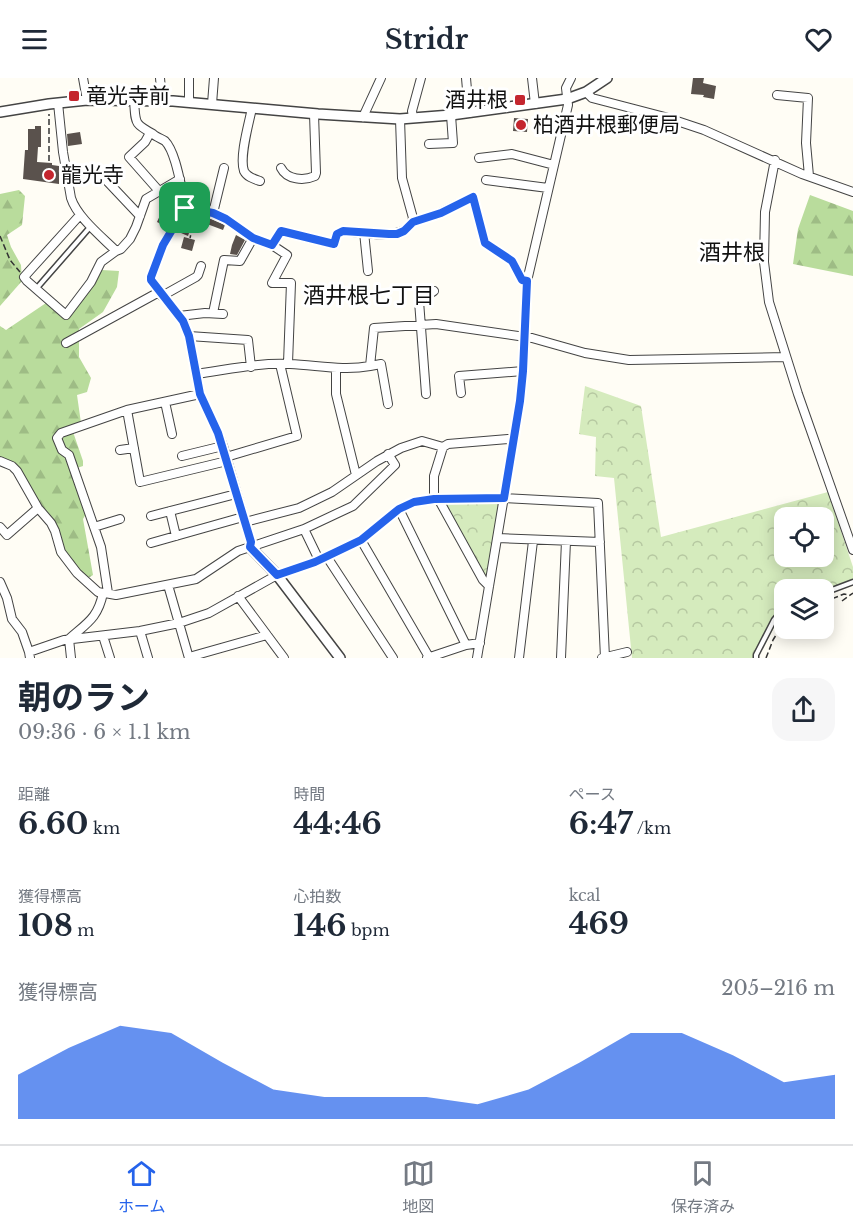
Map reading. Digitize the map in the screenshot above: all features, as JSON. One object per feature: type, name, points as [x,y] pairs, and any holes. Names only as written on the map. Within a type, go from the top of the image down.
[{"type":"street","points":[[84,78],[87,100]]},
{"type":"street","points":[[160,78],[162,101]]},
{"type":"street","points":[[189,78],[189,102]]},
{"type":"street","points":[[212,104],[214,78]]},
{"type":"street","points":[[363,117],[381,78]]},
{"type":"street","points":[[413,118],[412,111],[421,78]]},
{"type":"street","points":[[466,78],[469,113]]},
{"type":"street","points":[[532,78],[535,104]]},
{"type":"street","points":[[477,658],[514,440],[523,371],[527,281],[568,105],[566,88],[572,78]]},
{"type":"street","points":[[0,112],[87,100],[162,101],[399,119],[469,113],[567,99],[586,92],[607,78]]},
{"type":"street","points":[[586,92],[592,98],[704,130],[808,176],[853,192]]},
{"type":"street","points":[[777,95],[808,98],[806,143],[808,176]]},
{"type":"street","points":[[134,101],[136,122],[140,127],[165,142],[174,158],[185,208],[163,245],[151,277],[154,285],[183,321],[189,336],[200,394],[223,446],[251,542],[250,547]]},
{"type":"street","points":[[54,104],[73,205],[116,251]]},
{"type":"street","points":[[252,108],[243,149],[243,168],[245,173],[260,181]]},
{"type":"street","points":[[281,168],[284,174],[291,177],[315,176],[314,114]]},
{"type":"street","points":[[429,144],[453,142],[451,115]]},
{"type":"street","points":[[399,119],[402,178],[413,222]]},
{"type":"street","points":[[150,133],[145,142],[129,157],[159,191]]},
{"type":"street","points":[[479,158],[512,154],[554,165]]},
{"type":"street","points":[[774,160],[765,212],[765,262],[769,302],[853,550]]},
{"type":"street","points":[[213,213],[224,168]]},
{"type":"street","points":[[80,215],[24,277],[66,315],[91,282],[101,262],[121,249],[130,238],[146,199],[180,179]]},
{"type":"street","points":[[106,180],[140,216]]},
{"type":"street","points":[[486,180],[548,188]]},
{"type":"street","points":[[272,245],[281,231],[334,244],[337,234],[343,231],[397,234],[413,222],[441,213],[473,197],[485,243],[512,261],[522,280],[527,281]]},
{"type":"street","points":[[127,410],[140,482],[227,459],[297,436],[284,364],[291,283],[272,283],[287,255],[272,245],[253,238],[226,219],[213,213],[185,208]]},
{"type":"street","points":[[364,232],[368,271]]},
{"type":"street","points":[[213,313],[224,260],[240,261],[253,238]]},
{"type":"street","points":[[66,343],[196,277],[201,266]]},
{"type":"street","points":[[426,394],[419,301],[434,291]]},
{"type":"street","points":[[179,316],[223,314]]},
{"type":"street","points":[[370,366],[374,328],[436,324],[525,337],[585,353],[629,360],[786,357]]},
{"type":"street","points":[[189,336],[248,340],[251,367]]},
{"type":"street","points":[[196,374],[284,364],[354,369],[381,364],[388,404]]},
{"type":"street","points":[[336,368],[336,394],[356,475]]},
{"type":"street","points":[[461,393],[459,376],[523,371]]},
{"type":"street","points":[[69,639],[98,610],[106,593],[101,547],[69,455],[62,450],[57,438],[61,433],[127,410],[200,394]]},
{"type":"street","points":[[165,402],[172,434]]},
{"type":"street","points":[[489,586],[483,580],[437,499],[434,476],[443,447],[448,444],[514,440]]},
{"type":"street","points":[[151,543],[299,508],[332,492],[377,460],[401,447],[422,441],[443,447]]},
{"type":"street","points":[[182,456],[223,446]]},
{"type":"street","points":[[120,450],[134,448]]},
{"type":"street","points":[[0,460],[17,471],[38,508],[51,523],[61,552],[69,565],[98,592],[116,595],[200,578],[231,555],[304,529],[353,506],[395,465],[388,454]]},
{"type":"street","points":[[151,516],[236,494]]},
{"type":"street","points":[[0,582],[12,618],[22,632],[30,655],[69,639],[140,631],[179,623],[209,613],[277,575],[323,558],[361,540],[399,509],[414,502],[437,499],[504,498],[598,503],[604,658],[627,652]]},
{"type":"street","points":[[0,527],[7,535],[38,508]]},
{"type":"street","points":[[399,509],[466,645]]},
{"type":"street","points":[[170,511],[176,536]]},
{"type":"street","points":[[94,527],[120,519]]},
{"type":"street","points":[[304,529],[393,658]]},
{"type":"street","points":[[498,538],[600,542]]},
{"type":"street","points":[[361,540],[427,657],[480,643]]},
{"type":"street","points":[[519,658],[532,541]]},
{"type":"street","points":[[561,658],[566,541]]},
{"type":"street","points":[[250,547],[277,575],[340,658]]},
{"type":"street","points":[[168,585],[189,657],[267,635]]},
{"type":"street","points":[[238,596],[284,658]]},
{"type":"street","points":[[140,631],[148,658]]},
{"type":"street","points":[[103,636],[110,658]]},
{"type":"street","points":[[69,639],[71,658]]},
{"type":"lane","points":[[36,289],[91,226]]},
{"type":"lane","points":[[834,589],[853,582]]},
{"type":"lane","points":[[756,658],[774,620]]},
{"type":"path","points":[[49,161],[54,104]]},
{"type":"path","points":[[186,220],[193,226],[190,238]]},
{"type":"path","points":[[0,236],[10,260],[24,277]]},
{"type":"path","points":[[842,601],[853,593]]},
{"type":"path","points":[[834,598],[844,594],[849,595]]},
{"type":"path","points":[[766,658],[774,638]]},
{"type":"green space","points":[[19,190],[25,196],[22,225],[7,235],[21,265],[22,281],[0,306],[0,194]]},
{"type":"green space","points":[[810,195],[853,211],[853,276],[793,264],[798,229]]},
{"type":"green space","points":[[102,270],[119,271],[117,287],[103,312],[79,329],[79,357],[91,378],[87,392],[77,395],[81,423],[71,426],[83,461],[83,466],[71,470],[86,514],[83,519],[93,575],[90,577],[75,576],[57,555],[51,531],[25,477],[0,457],[0,326],[6,330],[46,303],[61,317]]},
{"type":"green space","points":[[585,386],[641,406],[661,537],[828,492],[833,507],[774,507],[774,567],[834,567],[834,510],[853,567],[853,583],[834,591],[834,579],[774,579],[774,628],[758,656],[752,658],[632,658],[614,478],[595,476],[596,437],[579,434]]},
{"type":"green space","points":[[445,502],[497,502],[499,504],[487,578],[485,578]]},
{"type":"building","points":[[693,78],[704,78],[703,83],[716,86],[714,99],[691,94]]},
{"type":"building","points":[[514,118],[528,119],[527,132],[513,131]]},
{"type":"building","points":[[35,126],[41,126],[41,147],[38,147],[37,162],[59,166],[59,184],[23,179],[25,150],[28,150],[28,129],[35,129]]},
{"type":"building","points":[[80,132],[82,144],[68,146],[67,134]]},
{"type":"building","points":[[173,193],[177,204],[165,208],[161,198]]},
{"type":"building","points":[[162,211],[170,215],[165,226],[157,222]]},
{"type":"building","points":[[200,217],[225,225],[223,230],[199,221]]},
{"type":"building","points":[[183,224],[191,227],[188,236],[181,233]]},
{"type":"building","points":[[236,235],[245,240],[237,255],[230,254]]},
{"type":"building","points":[[184,237],[195,240],[192,251],[181,248]]},
{"type":"place","name":"竜光寺前","points":[[74,96]]},
{"type":"place","name":"酒井根","points":[[520,100]]},
{"type":"place","name":"柏酒井根郵便局","points":[[521,125]]},
{"type":"place","name":"龍光寺","points":[[49,175]]},
{"type":"district","name":"酒井根","points":[[732,252]]},
{"type":"district","name":"酒井根七丁目","points":[[369,295]]},
{"type":"route","points":[[473,197],[485,243],[512,261],[522,280],[527,281],[520,401],[504,498],[434,499],[414,502],[399,509],[361,540],[315,562],[277,575],[250,547],[251,542],[226,457],[200,394],[189,336],[183,321],[151,280],[163,245],[185,208],[213,213],[226,219],[253,238],[272,245],[281,231],[334,244],[337,234],[343,231],[397,234],[413,222],[441,213],[473,197]]}]
